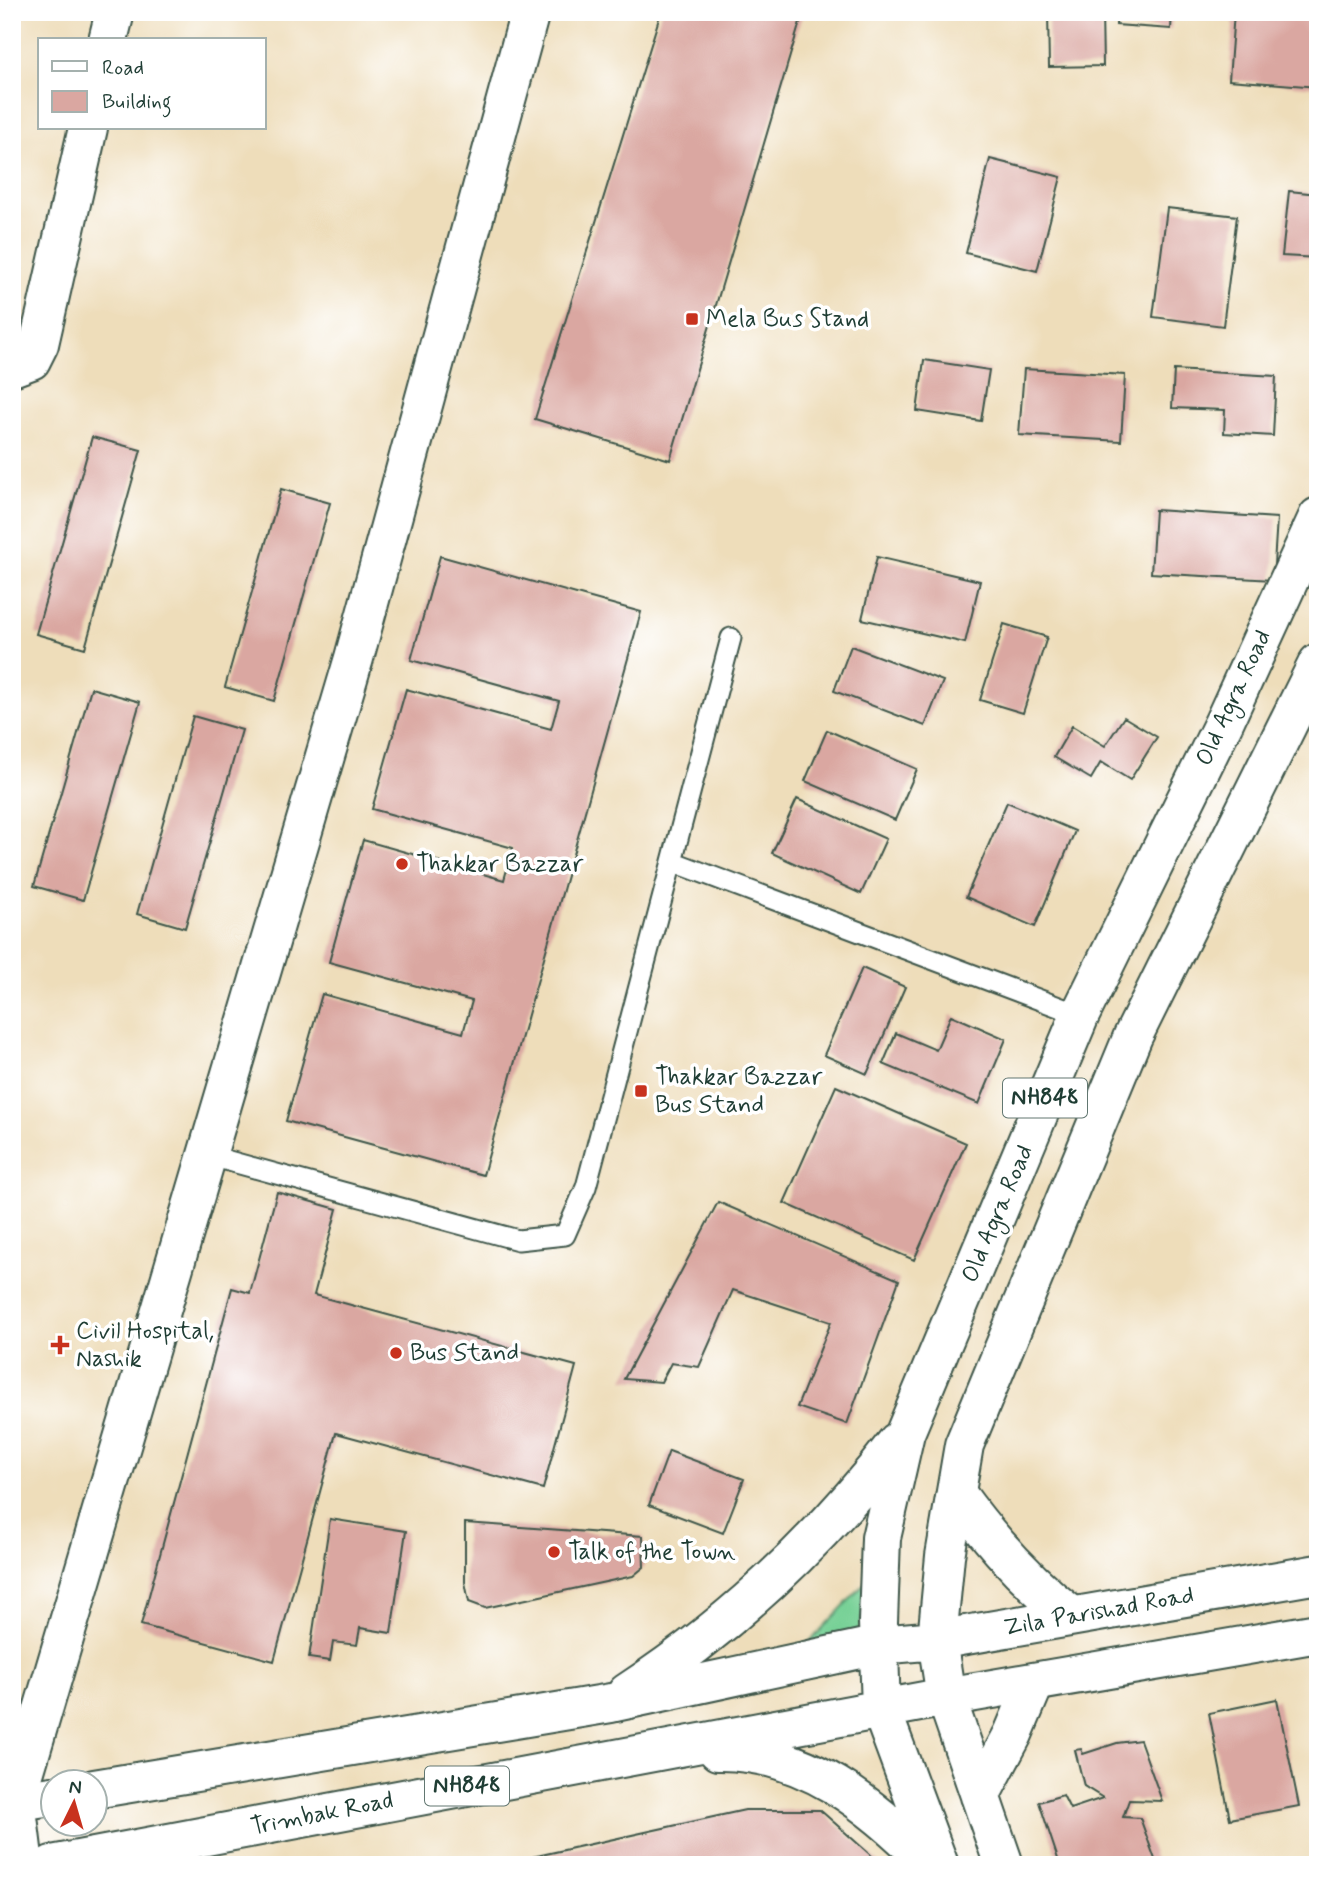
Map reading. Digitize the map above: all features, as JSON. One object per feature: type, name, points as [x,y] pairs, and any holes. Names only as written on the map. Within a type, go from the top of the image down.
[{"type":"main road","points":[[108,38],[115,12]]},
{"type":"main road","points":[[24,1865],[27,1800],[207,1155],[354,658],[530,12]]},
{"type":"main road","points":[[12,367],[31,360],[39,344],[89,130]]},
{"type":"main road","name":"Old Agra Road","points":[[939,1865],[881,1709],[881,1538],[905,1433],[1080,1015],[1315,530]]},
{"type":"main road","name":"NH848","points":[[946,1698],[937,1640],[945,1556],[964,1445],[1133,1036],[1318,663]]},
{"type":"main road","points":[[611,1703],[658,1673],[784,1569],[856,1495],[905,1433]]},
{"type":"main road","points":[[956,1493],[978,1524],[1030,1582],[1072,1616]]},
{"type":"main road","name":"Zila Parishad Road","points":[[879,1646],[937,1640],[1318,1574]]},
{"type":"main road","points":[[881,1709],[1318,1633]]},
{"type":"main road","points":[[108,1787],[611,1703],[879,1646]]},
{"type":"main road","points":[[981,1797],[1013,1734],[1035,1682]]},
{"type":"main road","points":[[946,1698],[1004,1865]]},
{"type":"main road","name":"Trimbak Road","points":[[52,1865],[881,1709]]},
{"type":"main road","points":[[645,1752],[739,1751],[782,1759],[840,1786],[893,1825],[932,1865]]},
{"type":"lane","points":[[207,1155],[518,1240],[565,1235],[586,1187],[731,638]]},
{"type":"lane","points":[[674,862],[1080,1015]]},
{"type":"green space","points":[[872,1576],[856,1643],[797,1655]]},
{"type":"building","points":[[661,12],[803,12],[670,460],[535,419]]},
{"type":"building","points":[[1048,12],[1102,12],[1103,66],[1049,67]]},
{"type":"building","points":[[1117,12],[1172,12],[1171,29],[1116,25]]},
{"type":"building","points":[[1234,12],[1318,12],[1318,87],[1229,80]]},
{"type":"building","points":[[990,159],[1061,177],[1037,271],[966,253]]},
{"type":"building","points":[[1289,191],[1318,194],[1318,258],[1282,256]]},
{"type":"building","points":[[1167,208],[1237,216],[1223,326],[1153,317]]},
{"type":"building","points":[[12,269],[21,270],[17,292],[12,291]]},
{"type":"building","points":[[924,360],[989,370],[981,421],[917,411]]},
{"type":"building","points":[[1024,369],[1125,375],[1121,441],[1019,435]]},
{"type":"building","points":[[1174,370],[1276,376],[1273,436],[1224,433],[1225,410],[1172,408]]},
{"type":"building","points":[[92,437],[141,450],[85,648],[36,634]]},
{"type":"building","points":[[281,489],[330,503],[274,701],[225,687]]},
{"type":"building","points":[[1155,510],[1277,518],[1273,580],[1151,573]]},
{"type":"building","name":"Thakkar Bazzar","points":[[440,556],[641,612],[483,1175],[286,1121],[322,994],[463,1033],[472,1001],[329,962],[363,840],[504,880],[513,848],[372,809],[406,689],[551,729],[559,701],[411,660]]},
{"type":"building","points":[[877,557],[980,581],[965,643],[862,619]]},
{"type":"building","points":[[1004,624],[1047,637],[1023,713],[980,700]]},
{"type":"building","points":[[851,646],[943,681],[925,726],[834,691]]},
{"type":"building","points":[[91,688],[140,702],[83,900],[34,886]]},
{"type":"building","points":[[193,716],[242,730],[185,928],[137,914]]},
{"type":"building","points":[[1124,717],[1157,737],[1130,780],[1101,762],[1091,779],[1054,757],[1072,726],[1105,746]]},
{"type":"building","points":[[827,730],[917,769],[895,820],[805,781]]},
{"type":"building","points":[[797,799],[886,839],[861,894],[772,853]]},
{"type":"building","points":[[1007,802],[1075,831],[1035,927],[966,897]]},
{"type":"building","points":[[862,968],[905,987],[867,1074],[824,1055]]},
{"type":"building","points":[[951,1015],[1006,1039],[979,1104],[883,1064],[896,1033],[936,1050]]},
{"type":"building","points":[[836,1086],[966,1143],[914,1260],[784,1203]]},
{"type":"building","points":[[277,1192],[337,1209],[314,1295],[576,1366],[543,1489],[336,1433],[274,1661],[141,1625],[232,1288],[250,1293]]},
{"type":"building","points":[[718,1202],[899,1280],[847,1424],[797,1407],[831,1322],[733,1290],[699,1367],[671,1363],[661,1382],[624,1379]]},
{"type":"building","points":[[669,1451],[744,1479],[723,1533],[649,1505]]},
{"type":"building","points":[[330,1519],[406,1531],[391,1633],[360,1628],[357,1645],[333,1642],[330,1661],[309,1658]]},
{"type":"building","name":"Talk of the Town","points":[[465,1523],[643,1536],[644,1567],[633,1576],[485,1608],[469,1602],[465,1582]]},
{"type":"building","points":[[1277,1699],[1299,1806],[1230,1819],[1209,1713]]},
{"type":"building","points":[[1140,1740],[1162,1801],[1129,1800],[1123,1817],[1140,1818],[1157,1865],[1060,1865],[1039,1802],[1063,1795],[1070,1809],[1103,1798],[1084,1786],[1075,1750],[1081,1749],[1083,1754],[1117,1743]]},
{"type":"building","points":[[745,1810],[820,1810],[882,1865],[496,1865]]},
{"type":"place","name":"Mela Bus Stand","points":[[692,319]]},
{"type":"place","name":"Thakkar Bazzar","points":[[402,864]]},
{"type":"place","name":"Thakkar Bazzar Bus Stand","points":[[641,1091]]},
{"type":"place","name":"Civil Hospital, Nashik","points":[[60,1345]]},
{"type":"place","name":"Bus Stand","points":[[396,1353]]},
{"type":"place","name":"Talk of the Town","points":[[554,1552]]}]
